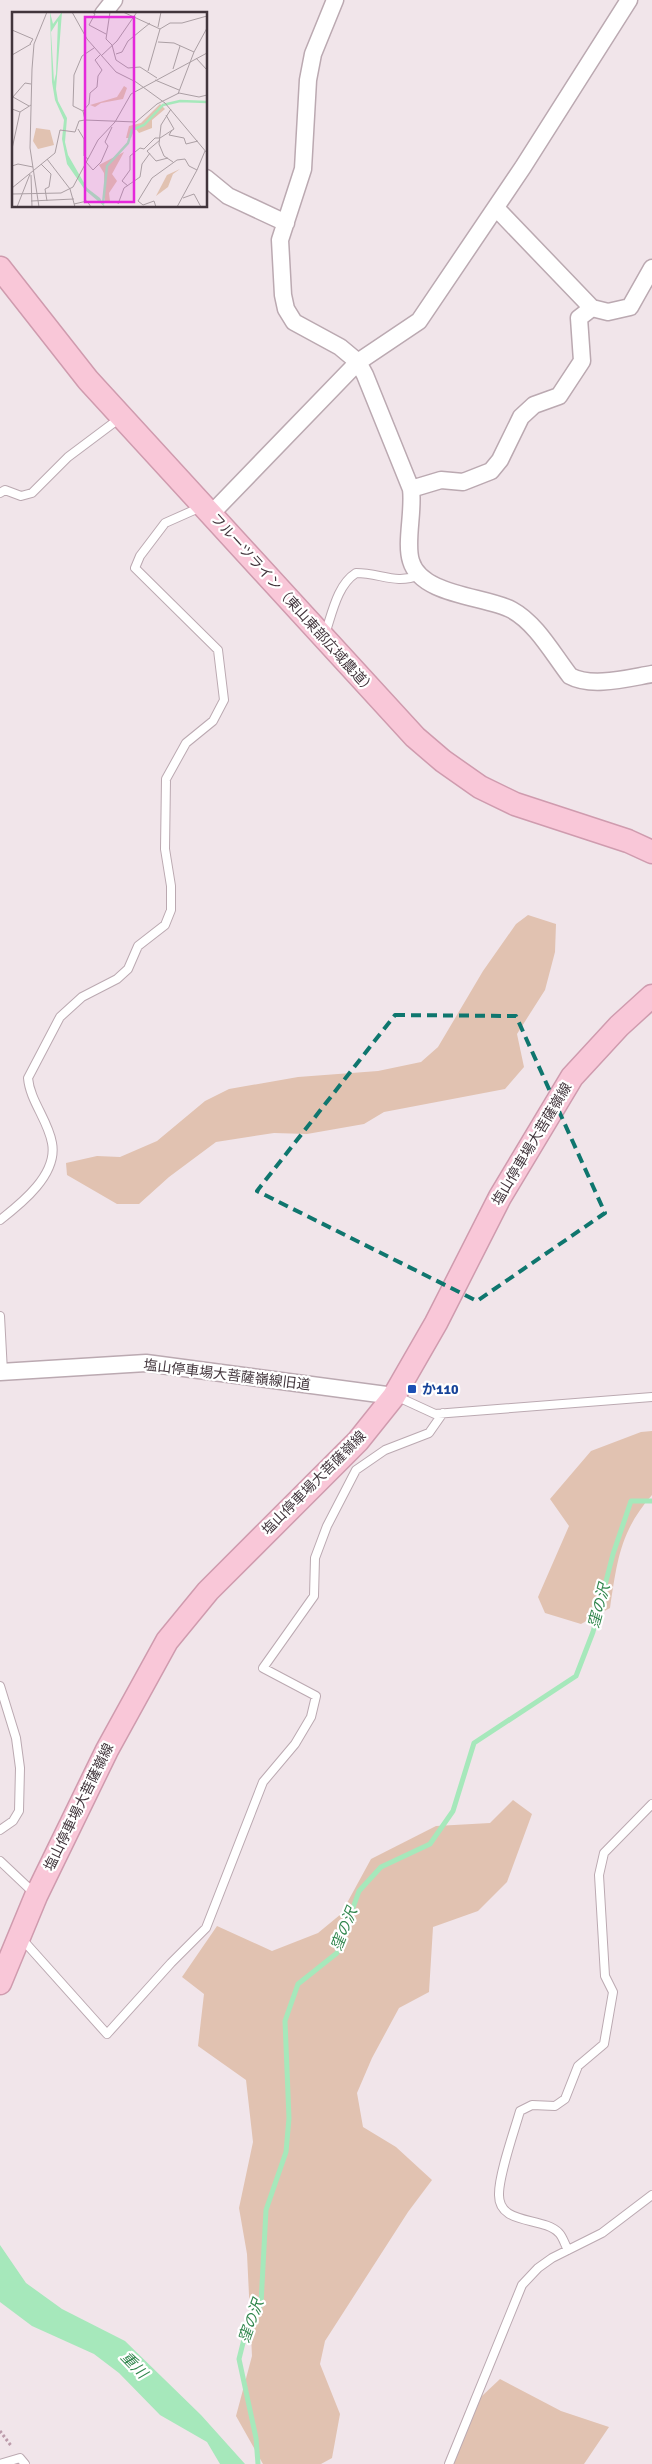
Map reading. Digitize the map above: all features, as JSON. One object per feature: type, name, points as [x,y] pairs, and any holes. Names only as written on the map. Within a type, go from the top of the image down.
[{"type":"main road","name":"フルーツライン（東山東部広域農道）","points":[[0,268],[88,380],[121,418],[415,737],[443,761],[480,787],[515,804],[628,841],[652,852]]},
{"type":"main road","name":"塩山停車場大菩薩嶺線","points":[[0,1983],[36,1896],[126,1711],[167,1640],[208,1591],[358,1441],[394,1396],[436,1322],[500,1197],[572,1077],[619,1026],[652,996]]},
{"type":"street","points":[[105,12],[114,0]]},
{"type":"street","points":[[335,0],[313,54],[308,80],[303,169],[280,240],[286,308],[294,322],[340,347],[358,362],[365,375],[411,489],[413,502],[410,561],[415,570],[442,589],[510,609],[520,615],[529,623],[570,676],[576,680],[618,680],[652,674]]},
{"type":"street","points":[[207,510],[358,362],[419,321],[496,208],[629,0]]},
{"type":"street","points":[[208,180],[228,196],[286,223]]},
{"type":"street","points":[[496,208],[592,308],[608,312],[630,307],[652,268]]},
{"type":"street","points":[[411,489],[441,480],[463,482],[491,471],[500,460],[521,417],[534,405],[559,396],[582,361],[579,318],[592,308]]},
{"type":"street","name":"塩山停車場大菩薩嶺線旧道","points":[[2,1372],[146,1363],[166,1364],[394,1396]]},
{"type":"lane","points":[[0,493],[5,490],[21,496],[32,493],[68,456],[121,418]]},
{"type":"lane","points":[[0,1220],[16,1208],[51,1165],[52,1143],[29,1088],[28,1078],[60,1017],[82,997],[117,979],[128,969],[138,946],[165,926],[171,910],[171,886],[165,849],[166,780],[186,743],[213,722],[224,700],[223,680],[218,650],[135,568],[140,556],[164,523],[207,510]]},
{"type":"lane","points":[[323,638],[342,589],[349,578],[356,573],[395,580],[408,580],[420,575]]},
{"type":"lane","points":[[0,1316],[2,1372]]},
{"type":"lane","points":[[394,1396],[435,1414],[652,1397]]},
{"type":"lane","points":[[19,1935],[107,2034],[171,1963],[206,1928],[263,1782],[295,1744],[311,1717],[316,1696],[263,1668],[314,1596],[315,1558],[327,1526],[356,1470],[385,1450],[429,1433],[443,1414]]},
{"type":"lane","points":[[0,1686],[16,1738],[20,1768],[19,1810],[13,1822],[0,1830]]},
{"type":"lane","points":[[568,2250],[560,2234],[552,2228],[510,2215],[502,2209],[498,2192],[520,2111],[532,2105],[555,2106],[565,2099],[578,2066],[604,2044],[613,1992],[605,1976],[599,1876],[600,1863],[604,1853],[652,1804]]},
{"type":"lane","points":[[0,1861],[36,1896]]},
{"type":"lane","points":[[449,2464],[522,2285],[538,2268],[602,2233],[652,2195]]},
{"type":"lane","points":[[0,2464],[22,2461]]},
{"type":"path","points":[[0,2431],[22,2461]]},
{"type":"highlighted area","points":[[395,1015],[516,1016],[605,1213],[477,1301],[257,1191]]},
{"type":"shaded area","points":[[528,915],[556,924],[555,952],[545,990],[517,1034],[524,1067],[505,1089],[384,1112],[364,1124],[307,1134],[274,1133],[216,1142],[169,1177],[139,1204],[117,1204],[67,1175],[66,1163],[97,1156],[120,1157],[157,1141],[205,1101],[229,1089],[298,1077],[378,1071],[421,1062],[438,1047],[483,971],[516,924]]},
{"type":"shaded area","points":[[652,1431],[652,1495],[641,1508],[626,1534],[618,1562],[610,1608],[581,1624],[545,1613],[538,1597],[569,1526],[550,1499],[591,1451],[641,1432]]},
{"type":"shaded area","points":[[513,1800],[532,1814],[507,1882],[478,1911],[433,1927],[429,1992],[399,2008],[372,2058],[357,2093],[363,2127],[396,2147],[432,2180],[408,2212],[325,2341],[320,2364],[340,2414],[332,2458],[321,2464],[263,2464],[236,2416],[252,2356],[247,2254],[239,2208],[253,2142],[246,2080],[198,2046],[204,1994],[182,1977],[217,1926],[272,1951],[318,1933],[341,1914],[371,1859],[436,1826],[490,1823]]},
{"type":"shaded area","points":[[500,2379],[561,2411],[609,2427],[584,2464],[445,2464],[465,2412]]},
{"type":"water","name":"重川","points":[[0,2245],[26,2283],[62,2309],[125,2341],[201,2415],[245,2464],[220,2464],[207,2442],[160,2415],[119,2373],[94,2354],[32,2326],[0,2302]]},
{"type":"waterway","name":"窪の沢","points":[[258,2464],[256,2438],[239,2359],[245,2335],[261,2304],[266,2210],[286,2152],[289,2118],[285,2021],[298,1984],[337,1953],[359,1891],[381,1867],[430,1844],[453,1811],[474,1743],[576,1676],[593,1632],[613,1554],[631,1501],[652,1501]]},
{"type":"place","name":"か110","points":[[412,1389]]}]
